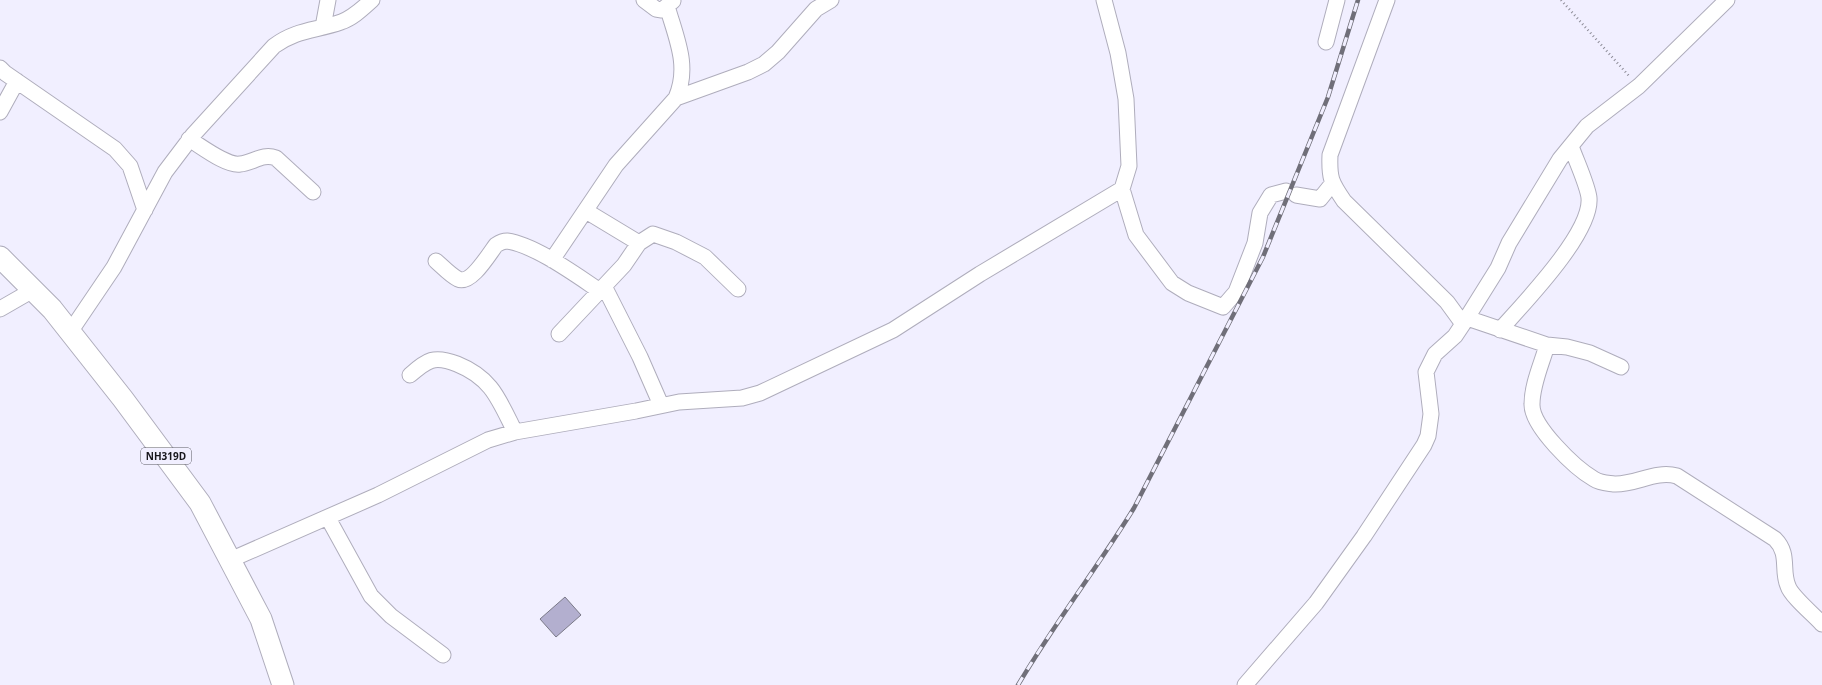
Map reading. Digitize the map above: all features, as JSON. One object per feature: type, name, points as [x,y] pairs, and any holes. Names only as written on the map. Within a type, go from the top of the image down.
[{"type":"highway","name":"NH319D","points":[[0,257],[52,309],[123,399],[200,503],[261,619],[283,685]]},
{"type":"street","points":[[323,27],[328,0]]},
{"type":"street","points":[[70,332],[114,267],[165,172],[190,139],[274,46],[286,37],[298,32],[343,22],[359,12],[372,0]]},
{"type":"street","points":[[552,260],[616,165],[676,98],[682,85],[683,61],[670,3],[662,10],[656,9],[644,0]]},
{"type":"street","points":[[676,98],[748,72],[764,64],[778,52],[816,10],[831,0]]},
{"type":"street","points":[[1104,0],[1118,53],[1126,99],[1129,166],[1122,189],[1136,235],[1172,282],[1188,293],[1223,307],[1236,292],[1255,243],[1260,213],[1271,196],[1291,193],[1320,199],[1332,184]]},
{"type":"street","points":[[1326,42],[1337,0]]},
{"type":"street","points":[[1387,0],[1330,155],[1329,174],[1332,184],[1344,201],[1447,302],[1465,322],[1500,330],[1547,345],[1567,347],[1590,353],[1621,367]]},
{"type":"street","points":[[1245,685],[1316,604],[1364,536],[1424,445],[1428,436],[1431,414],[1426,372],[1435,354],[1455,336],[1465,322],[1498,268],[1509,243],[1560,159],[1587,126],[1638,86],[1728,0]]},
{"type":"street","points":[[0,68],[115,149],[130,166],[144,210]]},
{"type":"street","points":[[0,112],[17,81]]},
{"type":"street","points":[[190,139],[229,163],[238,165],[262,156],[276,158],[313,192]]},
{"type":"street","points":[[1500,330],[1543,282],[1573,241],[1587,216],[1589,197],[1571,146]]},
{"type":"street","points":[[230,560],[378,496],[488,440],[516,432],[679,402],[742,398],[760,393],[892,330],[980,274],[1122,189]]},
{"type":"street","points":[[586,211],[639,243]]},
{"type":"street","points":[[559,334],[624,266],[639,243],[653,234],[676,242],[705,257],[738,289]]},
{"type":"street","points":[[436,260],[457,278],[462,280],[473,274],[496,245],[507,241],[530,248],[602,289],[640,357],[661,406]]},
{"type":"street","points":[[0,309],[33,290]]},
{"type":"street","points":[[1547,345],[1533,394],[1532,404],[1533,413],[1557,449],[1593,479],[1603,483],[1617,484],[1663,474],[1677,476],[1775,539],[1780,544],[1784,554],[1788,586],[1822,624]]},
{"type":"street","points":[[410,375],[425,362],[434,359],[447,360],[470,369],[486,381],[490,386],[516,432]]},
{"type":"street","points":[[328,518],[371,596],[391,616],[443,655]]},
{"type":"path","points":[[1561,0],[1638,86]]},
{"type":"building","points":[[565,597],[581,615],[556,637],[540,619]]},
{"type":"railway","points":[[1018,685],[1046,640],[1134,508],[1263,257],[1328,97],[1358,0]]}]
